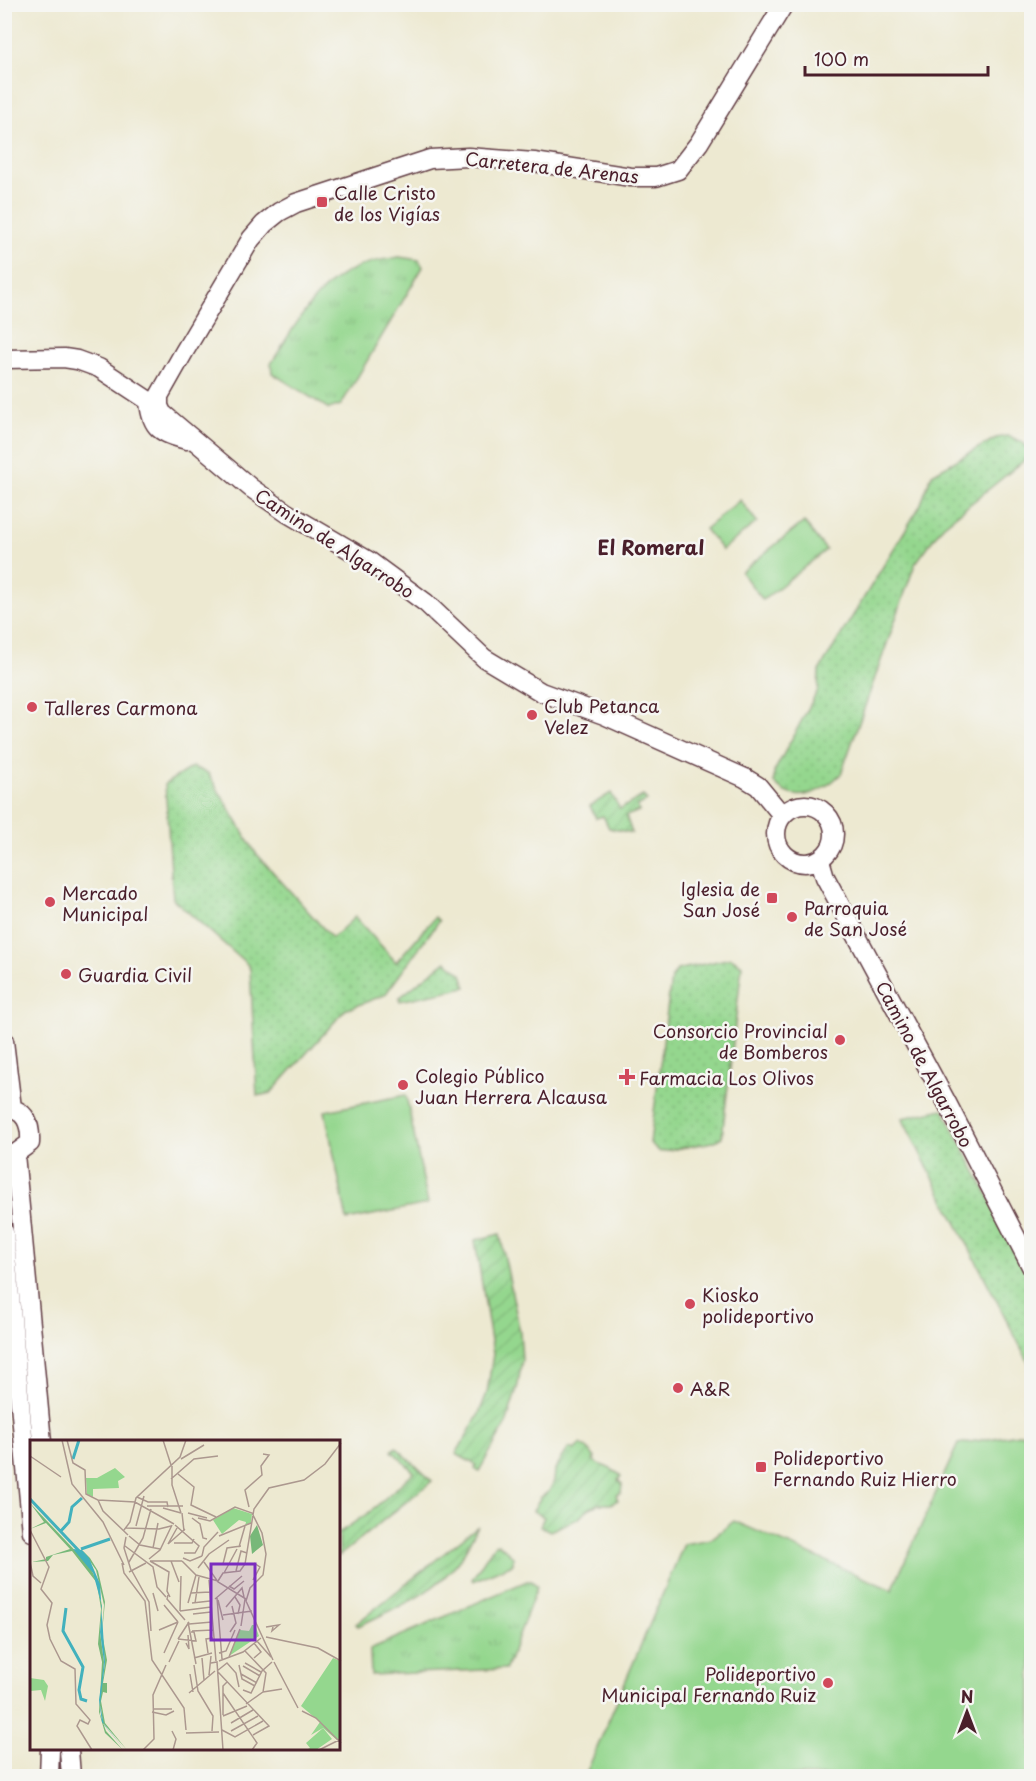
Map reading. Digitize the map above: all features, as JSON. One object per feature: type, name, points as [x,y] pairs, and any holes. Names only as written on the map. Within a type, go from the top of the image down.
[{"type":"street","name":"Carretera de Arenas","points":[[154,399],[251,239],[279,212],[296,203],[422,160],[468,157],[534,162],[631,177],[656,177],[678,170],[699,143],[784,4]]},
{"type":"street","points":[[4,359],[64,358],[77,360],[99,368],[154,399]]},
{"type":"street","name":"Camino de Algarrobo","points":[[154,399],[150,417],[154,425],[168,434],[197,443],[251,488],[287,513],[369,561],[426,603],[484,658],[541,692],[604,715],[745,778],[758,786],[777,809],[784,813]]},
{"type":"street","points":[[810,805],[827,814],[833,823],[834,844],[820,860],[801,864],[785,856],[778,846],[776,835],[778,823],[784,813],[792,808],[810,805]]},
{"type":"street","name":"Camino de Algarrobo","points":[[820,860],[825,877],[947,1102],[1032,1269]]},
{"type":"street","points":[[4,1041],[8,1108],[21,1112],[28,1120],[30,1129],[30,1143],[10,1154],[42,1440]]},
{"type":"street","points":[[4,1232],[30,1511]]},
{"type":"street","points":[[49,1776],[50,1751]]},
{"type":"street","points":[[69,1751],[71,1776]]},
{"type":"green space","points":[[399,257],[419,260],[423,267],[341,405],[329,409],[272,373],[271,364],[299,319],[334,280],[370,263]]},
{"type":"green space","points":[[1008,436],[1022,442],[1031,451],[1031,455],[943,526],[915,564],[841,774],[834,781],[808,794],[791,794],[782,790],[774,783],[774,772],[818,690],[819,671],[920,506],[932,474],[996,438]]},
{"type":"green space","points":[[740,500],[757,522],[722,550],[705,529]]},
{"type":"green space","points":[[804,522],[826,550],[763,600],[741,572]]},
{"type":"green space","points":[[192,767],[208,773],[255,852],[332,938],[355,917],[396,962],[435,917],[439,921],[385,995],[345,1010],[271,1093],[257,1096],[250,969],[173,899],[165,784]]},
{"type":"green space","points":[[611,793],[620,809],[643,796],[647,801],[637,806],[639,811],[626,816],[632,833],[609,828],[603,816],[596,818],[590,806]]},
{"type":"green space","points":[[731,958],[742,965],[722,1137],[713,1142],[660,1152],[650,1143],[671,979],[677,970]]},
{"type":"green space","points":[[446,961],[462,974],[466,987],[400,1001],[399,998]]},
{"type":"green space","points":[[406,1095],[428,1204],[347,1220],[325,1111]]},
{"type":"green space","points":[[943,1109],[1031,1277],[1031,1367],[902,1118]]},
{"type":"green space","points":[[500,1234],[520,1332],[522,1359],[518,1385],[506,1424],[479,1471],[475,1469],[476,1465],[456,1454],[478,1416],[487,1393],[493,1354],[475,1240]]},
{"type":"green space","name":"Polideportivo Municipal Fernando Ruiz","points":[[1031,1432],[1031,1776],[585,1776],[684,1544],[711,1539],[734,1521],[892,1590],[958,1444]]},
{"type":"green space","points":[[581,1444],[595,1458],[593,1460],[621,1476],[618,1480],[622,1484],[621,1493],[616,1495],[618,1500],[611,1504],[598,1504],[588,1509],[579,1518],[550,1531],[540,1526],[544,1517],[533,1511],[540,1498],[549,1491],[554,1481],[555,1469],[569,1448],[574,1450]]},
{"type":"green space","points":[[396,1447],[432,1481],[340,1555],[340,1532],[371,1511],[414,1472],[392,1451]]},
{"type":"green space","points":[[478,1526],[460,1559],[439,1582],[400,1607],[358,1626],[356,1624]]},
{"type":"green space","points":[[495,1544],[499,1544],[513,1556],[513,1564],[473,1581],[472,1579]]},
{"type":"green space","points":[[527,1581],[532,1581],[537,1587],[506,1669],[371,1675],[370,1649]]},
{"type":"place","name":"Calle Cristo de los Vigías","points":[[322,202]]},
{"type":"place","name":"Talleres Carmona","points":[[32,707]]},
{"type":"place","name":"Club Petanca Velez","points":[[532,715]]},
{"type":"place","name":"Iglesia de San José","points":[[772,898]]},
{"type":"place","name":"Mercado Municipal","points":[[50,902]]},
{"type":"place","name":"Parroquia de San José","points":[[792,917]]},
{"type":"place","name":"Guardia Civil","points":[[66,974]]},
{"type":"place","name":"Consorcio Provincial de Bomberos","points":[[840,1040]]},
{"type":"place","name":"Farmacia Los Olivos","points":[[627,1077]]},
{"type":"place","name":"Colegio Público Juan Herrera Alcausa","points":[[403,1085]]},
{"type":"place","name":"Kiosko polideportivo","points":[[690,1304]]},
{"type":"place","name":"A&R","points":[[678,1388]]},
{"type":"place","name":"Polideportivo Fernando Ruiz Hierro","points":[[761,1467]]},
{"type":"place","name":"Polideportivo Municipal Fernando Ruiz","points":[[828,1683]]},
{"type":"district","name":"El Romeral","points":[[651,547]]}]
